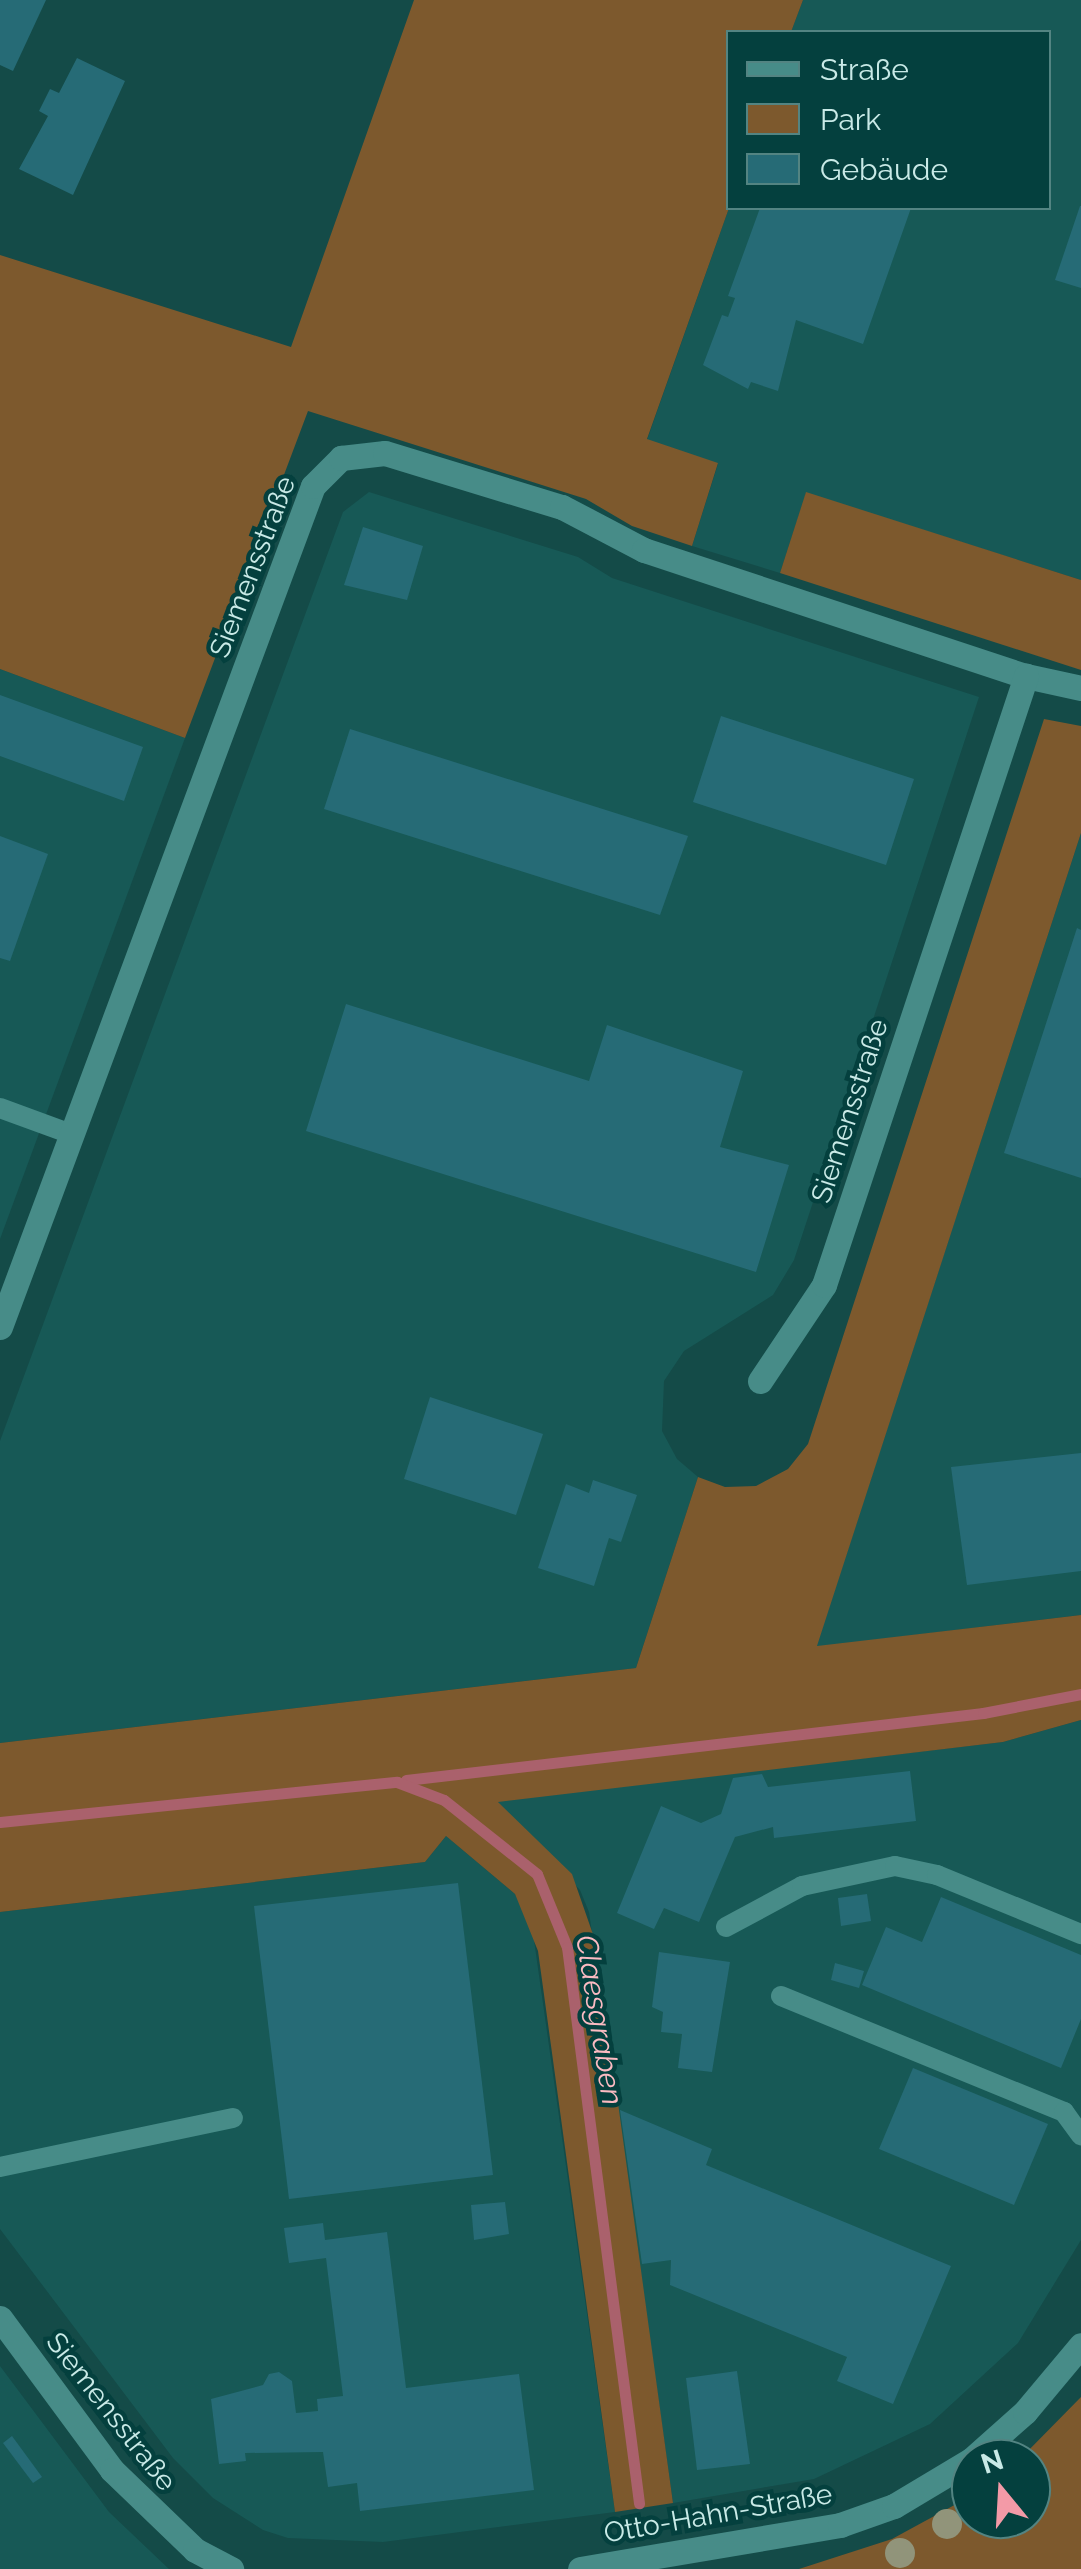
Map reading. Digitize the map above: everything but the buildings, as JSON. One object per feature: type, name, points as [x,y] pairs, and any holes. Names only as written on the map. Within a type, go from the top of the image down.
[{"type":"street","name":"Siemensstraße","points":[[0,1327],[313,486],[341,458],[385,453],[562,507],[644,550],[1026,676],[1081,688]]},
{"type":"street","name":"Siemensstraße","points":[[760,1381],[824,1285],[1026,676]]},
{"type":"street","name":"Siemensstraße","points":[[0,2318],[112,2470],[194,2550],[231,2569]]},
{"type":"street","name":"Otto-Hahn-Straße","points":[[995,2439],[1025,2412],[1081,2345]]},
{"type":"street","name":"Otto-Hahn-Straße","points":[[580,2569],[840,2525],[894,2506],[951,2472]]},
{"type":"lane","points":[[0,1108],[71,1134]]},
{"type":"lane","points":[[726,1927],[802,1886],[895,1866],[936,1875],[1081,1934]]},
{"type":"lane","points":[[781,1996],[1064,2112],[1081,2136]]},
{"type":"lane","points":[[0,2168],[233,2118]]},
{"type":"shaded area","points":[[803,0],[1081,0],[1081,580],[806,493],[780,573],[692,546],[718,464],[647,440],[728,210],[1051,210],[1051,30],[792,30]]},
{"type":"shaded area","points":[[369,492],[578,557],[612,578],[979,697],[794,1260],[773,1295],[684,1351],[664,1381],[662,1431],[677,1459],[698,1477],[636,1668],[0,1743],[0,1441],[343,512]]},
{"type":"shaded area","points":[[0,669],[185,738],[0,1239]]},
{"type":"shaded area","points":[[1081,833],[1081,1615],[816,1647]]},
{"type":"shaded area","points":[[1081,1720],[1081,2240],[1018,2343],[930,2424],[814,2479],[673,2503],[589,1912],[580,1890],[497,1801],[1003,1742]]},
{"type":"shaded area","points":[[446,1836],[515,1894],[532,1926],[615,2512],[383,2542],[288,2538],[263,2530],[213,2498],[173,2458],[0,2229],[0,1912],[425,1862]]},
{"type":"shaded area","points":[[0,2366],[109,2512],[169,2569],[0,2569]]},
{"type":"green space","points":[[414,0],[803,0],[792,30],[726,30],[728,210],[647,439],[718,463],[692,546],[632,526],[586,499],[308,411],[185,738],[0,669],[0,255],[291,347]]},
{"type":"green space","points":[[806,492],[1081,580],[1081,670],[780,573]]},
{"type":"green space","points":[[1044,719],[1081,726],[1081,833],[817,1646],[1081,1615],[1081,1720],[1003,1742],[498,1802],[572,1874],[596,1943],[673,2503],[615,2512],[538,1951],[515,1894],[446,1836],[425,1862],[0,1912],[0,1743],[636,1668],[698,1477],[725,1487],[756,1486],[788,1469],[808,1444]]},
{"type":"green space","points":[[1081,2397],[1081,2569],[799,2569],[892,2539],[951,2507],[951,2539],[1051,2539],[1051,2439],[1040,2439]]},
{"type":"waterway","points":[[406,1780],[983,1713],[1081,1694]]},
{"type":"waterway","name":"Claesgraben","points":[[0,1822],[397,1782],[444,1800],[537,1874],[567,1947],[639,2503]]}]
